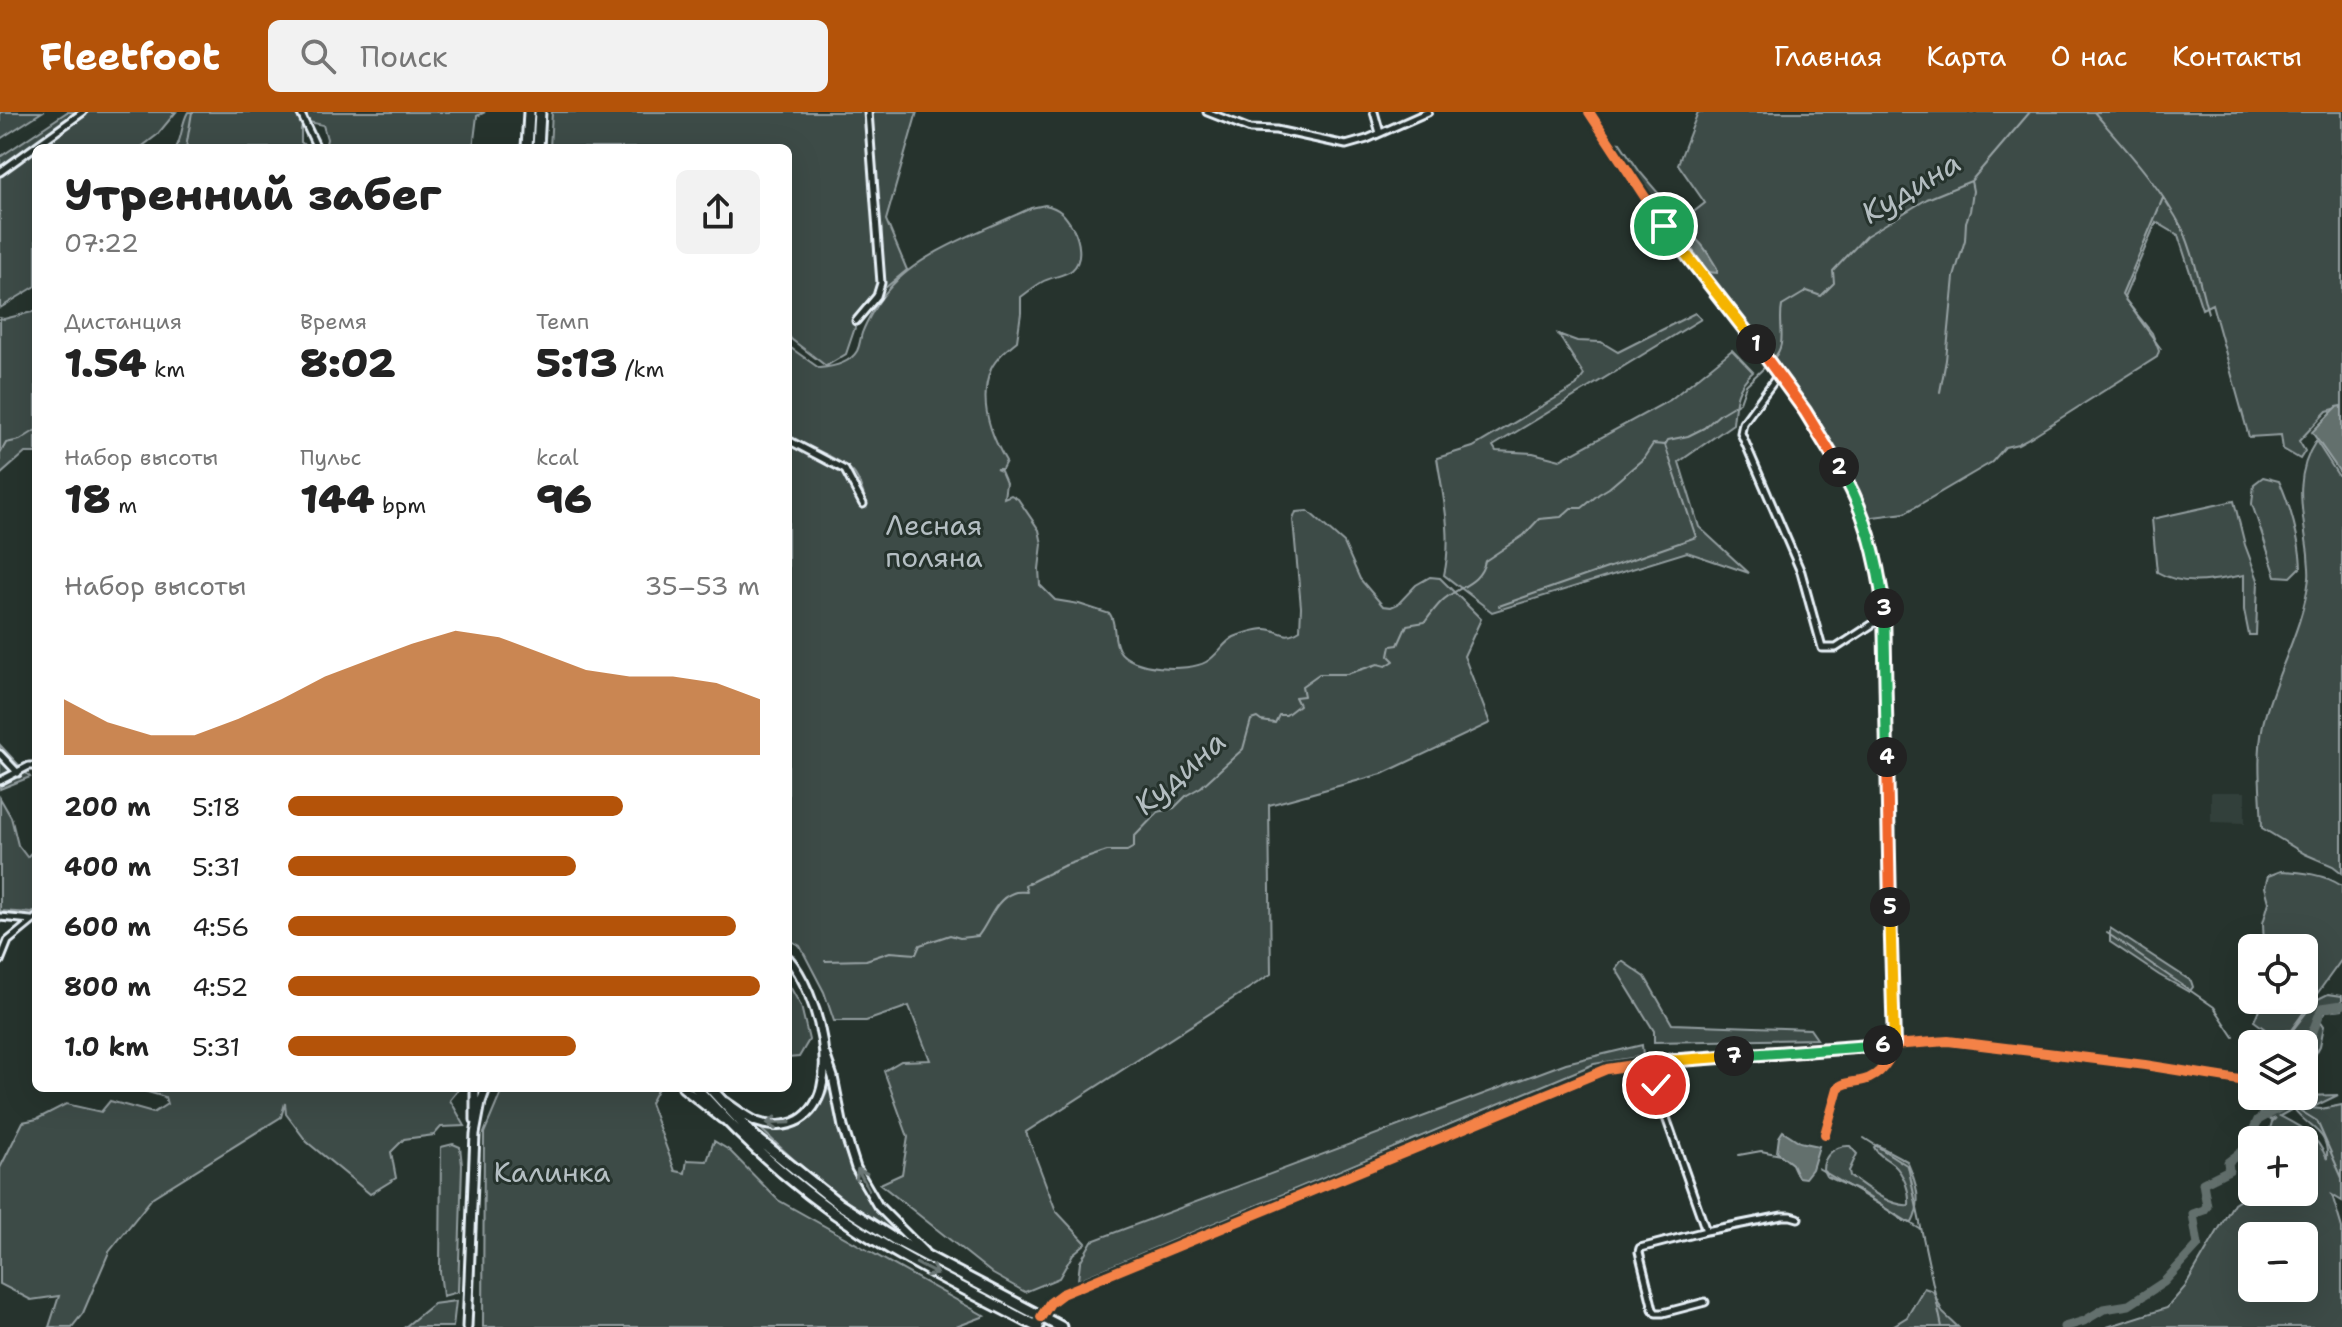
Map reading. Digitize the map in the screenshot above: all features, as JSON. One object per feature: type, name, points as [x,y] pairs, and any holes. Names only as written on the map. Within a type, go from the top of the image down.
[{"type":"highway","points":[[527,144],[529,112]]},
{"type":"highway","points":[[538,144],[540,112]]},
{"type":"highway","points":[[700,1092],[729,1124],[787,1177],[861,1231],[930,1271],[1040,1322],[1061,1327]]},
{"type":"highway","points":[[714,1092],[754,1136],[812,1185],[864,1221],[1040,1322]]},
{"type":"main road","points":[[792,963],[810,995],[856,1168],[878,1206],[931,1259]]},
{"type":"main road","points":[[714,1092],[761,1123],[782,1125],[795,1122],[812,1109],[820,1095],[823,1083],[822,1045]]},
{"type":"main road","points":[[467,1327],[475,1092]]},
{"type":"main road","points":[[475,1134],[485,1092]]},
{"type":"main road","points":[[688,1092],[729,1124]]},
{"type":"street","points":[[39,144],[83,112]]},
{"type":"street","points":[[300,112],[315,144]]},
{"type":"street","points":[[856,321],[877,296],[881,283],[868,112]]},
{"type":"street","points":[[1207,112],[1250,129],[1276,130],[1346,145],[1428,112]]},
{"type":"street","points":[[1374,112],[1380,133]]},
{"type":"street","points":[[1589,112],[1664,226],[1779,374],[1850,485],[1877,560],[1885,616],[1894,1044],[1890,1059],[1872,1076],[1846,1082],[1838,1088],[1825,1134]]},
{"type":"street","points":[[0,172],[32,149]]},
{"type":"street","points":[[1779,374],[1743,423],[1741,433],[1801,572],[1822,648],[1836,648],[1885,616]]},
{"type":"street","points":[[792,442],[845,470],[863,504]]},
{"type":"street","points":[[0,754],[18,773]]},
{"type":"street","points":[[0,781],[32,766]]},
{"type":"street","points":[[0,917],[32,919]]},
{"type":"street","points":[[0,961],[8,941],[32,921]]},
{"type":"street","points":[[1040,1322],[1055,1298],[1607,1069],[1654,1062],[1948,1041],[2238,1080]]},
{"type":"street","points":[[1654,1062],[1657,1092],[1706,1231]]},
{"type":"street","points":[[1705,1302],[1656,1313],[1639,1252],[1643,1246],[1782,1216],[1798,1218]]},
{"type":"shaded area","points":[[1685,233],[1704,247],[1717,273],[1708,272],[1683,236]]},
{"type":"shaded area","points":[[2342,406],[2342,475],[2312,432],[2337,407]]},
{"type":"shaded area","points":[[2211,792],[2245,792],[2245,823],[2211,822]]},
{"type":"shaded area","points":[[1783,1131],[1800,1142],[1819,1146],[1812,1169],[1805,1178],[1798,1177],[1792,1164],[1777,1152]]},
{"type":"green space","points":[[0,112],[42,112],[0,139]]},
{"type":"green space","points":[[67,112],[176,112],[145,144],[32,144],[32,288],[0,308],[0,157]]},
{"type":"green space","points":[[188,112],[485,112],[477,116],[474,144],[326,144],[323,125],[304,121],[301,129],[303,144],[178,144]]},
{"type":"green space","points":[[552,112],[917,112],[886,220],[907,270],[862,307],[846,354],[826,366],[792,340],[792,144],[550,144]]},
{"type":"green space","points":[[1698,112],[2342,112],[2342,407],[2327,411],[2299,441],[2305,451],[2300,459],[2283,449],[2281,435],[2249,437],[2212,304],[2202,309],[2178,235],[2156,222],[2124,298],[2152,333],[2159,351],[2157,357],[2031,437],[2005,447],[1992,462],[1905,513],[1865,518],[1852,483],[1776,361],[1657,212],[1612,142],[1620,143],[1682,221],[1705,203],[1678,164]]},
{"type":"green space","name":"Лесная поляна","points":[[1045,205],[1062,213],[1073,228],[1078,243],[1078,261],[1072,270],[1042,282],[1021,297],[1017,341],[991,369],[986,405],[995,440],[1006,461],[1002,469],[996,469],[1001,471],[1006,483],[1004,498],[1011,495],[1018,499],[1039,530],[1042,544],[1040,585],[1055,600],[1110,614],[1119,650],[1125,657],[1160,667],[1198,665],[1241,634],[1270,629],[1285,635],[1300,630],[1301,607],[1293,520],[1296,512],[1308,511],[1344,543],[1360,579],[1383,606],[1398,604],[1416,585],[1430,577],[1440,578],[1481,619],[1464,656],[1490,723],[1382,774],[1269,805],[1271,974],[1026,1132],[1056,1211],[1086,1243],[1073,1254],[1059,1278],[1025,1292],[993,1274],[880,1184],[902,1174],[908,1137],[884,1071],[901,1061],[930,1060],[909,1006],[866,1021],[834,1021],[824,992],[800,946],[792,941],[792,446],[840,469],[859,505],[866,501],[857,478],[847,466],[792,438],[792,349],[819,368],[845,361],[857,351],[876,305],[901,277],[935,253],[1031,208]]},
{"type":"green space","points":[[32,312],[32,453],[25,453],[0,475],[0,318]]},
{"type":"green space","points":[[1695,313],[1701,319],[1493,446],[1496,451],[1533,453],[1560,460],[1670,400],[1732,350],[1753,372],[1740,389],[1733,424],[1679,462],[1699,527],[1749,573],[1687,552],[1492,612],[1444,575],[1448,546],[1437,458],[1473,447],[1576,386],[1584,375],[1558,334],[1577,341],[1601,342],[1618,352]]},
{"type":"green space","points":[[2316,441],[2338,475],[2342,476],[2342,873],[2262,828],[2261,737],[2268,706],[2306,597],[2309,572],[2301,496],[2304,468]]},
{"type":"green space","points":[[2263,477],[2279,481],[2294,523],[2301,567],[2291,577],[2276,576],[2252,504],[2254,484]]},
{"type":"green space","points":[[2234,501],[2258,580],[2256,635],[2249,635],[2244,610],[2244,575],[2189,581],[2157,572],[2152,519]]},
{"type":"green space","points":[[0,745],[30,777],[0,789]]},
{"type":"green space","points":[[0,798],[11,817],[18,845],[27,857],[32,852],[32,913],[0,911]]},
{"type":"green space","points":[[2281,871],[2305,873],[2342,886],[2342,959],[2318,992],[2318,934],[2263,934],[2269,902],[2265,887],[2268,876]]},
{"type":"green space","points":[[2110,928],[2191,981],[2193,987],[2189,992],[2110,942]]},
{"type":"green space","points":[[1622,961],[1645,977],[1672,1024],[1810,1029],[1817,1039],[1654,1042],[1654,1031],[1616,969]]},
{"type":"green space","points":[[792,990],[801,1006],[809,1040],[799,1057],[792,1058]]},
{"type":"green space","points":[[2328,994],[2342,996],[2342,1009],[2326,1011],[2320,1020],[2324,1026],[2318,1050],[2318,1030],[2293,1030],[2305,1014],[2318,1014],[2318,999]]},
{"type":"green space","points":[[2257,1014],[2302,1014],[2291,1030],[2266,1030],[2254,1021]]},
{"type":"green space","points":[[1642,1045],[1643,1056],[1594,1064],[1078,1280],[1080,1262],[1092,1241],[1566,1063]]},
{"type":"green space","points":[[828,1089],[852,1170],[872,1203],[901,1236],[827,1187],[760,1128],[784,1129],[803,1124],[817,1111]]},
{"type":"green space","points":[[148,1092],[457,1092],[450,1100],[465,1126],[441,1127],[434,1135],[404,1139],[391,1152],[396,1178],[370,1194],[307,1142],[286,1114],[285,1103],[281,1117],[153,1197],[109,1252],[83,1313],[72,1327],[49,1327],[59,1296],[31,1300],[0,1284],[0,1168],[23,1122],[37,1119],[66,1104],[101,1112],[110,1101],[153,1113],[167,1104],[165,1097]]},
{"type":"green space","name":"Калинка","points":[[501,1092],[656,1092],[650,1103],[675,1171],[685,1173],[687,1160],[707,1161],[714,1141],[729,1150],[778,1200],[985,1316],[956,1327],[483,1327],[484,1133]]},
{"type":"green space","points":[[2338,1095],[2318,1105],[2318,1096]]},
{"type":"green space","points":[[2342,1105],[2342,1201],[2332,1195],[2342,1228],[2342,1327],[2107,1327],[2167,1308],[2185,1287],[2238,1200],[2238,1206],[2318,1206],[2318,1143],[2327,1159],[2327,1149],[2318,1126],[2311,1126],[2295,1110],[2318,1110]]},
{"type":"green space","points":[[2257,1110],[2291,1110],[2280,1116],[2299,1126],[2271,1126],[2276,1118],[2271,1120]]},
{"type":"green space","points":[[453,1144],[460,1147],[462,1165],[458,1292],[443,1296],[440,1272],[441,1147]]},
{"type":"green space","points":[[1877,1145],[1907,1161],[1918,1199],[1912,1223],[1904,1221],[1861,1192],[1826,1176],[1823,1170],[1831,1152],[1850,1146],[1857,1154],[1849,1171],[1850,1176],[1893,1203],[1909,1205],[1903,1178],[1893,1164],[1878,1153],[1874,1147]]},
{"type":"green space","points":[[1924,1288],[1933,1291],[1943,1313],[1958,1327],[1891,1327],[1907,1317]]},
{"type":"green space","points":[[456,1301],[453,1327],[405,1327],[433,1304]]},
{"type":"waterway","points":[[187,144],[192,112]]},
{"type":"waterway","name":"Кудина","points":[[1773,359],[1780,347],[1782,306],[1807,291],[1821,296],[1834,283],[1833,271],[1866,236],[1927,199],[1971,181],[2030,112]]},
{"type":"waterway","points":[[2094,112],[2142,168],[2174,214],[2191,249],[2208,313]]},
{"type":"waterway","points":[[1940,392],[1954,277],[1965,240],[1973,191],[1971,181]]},
{"type":"waterway","points":[[2161,349],[2122,295],[2163,198]]},
{"type":"waterway","name":"Кудина","points":[[825,961],[866,960],[890,952],[916,954],[920,945],[950,935],[960,938],[978,936],[1001,901],[1015,892],[1027,892],[1025,885],[1063,866],[1107,851],[1127,851],[1134,847],[1134,837],[1158,812],[1174,808],[1243,749],[1251,720],[1257,718],[1275,723],[1279,715],[1286,715],[1299,705],[1295,697],[1304,696],[1302,686],[1319,674],[1347,674],[1378,664],[1386,666],[1394,661],[1389,656],[1391,646],[1398,645],[1407,625],[1425,622],[1442,601],[1478,575],[1485,561],[1524,535],[1539,519],[1561,517],[1571,508],[1582,508],[1643,459],[1653,444],[1665,445],[1668,440],[1688,436],[1704,428],[1740,402],[1746,385],[1767,365]]},
{"type":"waterway","points":[[0,454],[6,443],[20,440],[32,432]]},
{"type":"waterway","points":[[1499,606],[1696,537],[1665,445]]},
{"type":"waterway","points":[[2107,933],[2214,1007],[2234,1037]]},
{"type":"waterway","points":[[2313,1030],[2322,1008],[2342,1005]]},
{"type":"waterway","points":[[2064,1327],[2084,1321],[2104,1309],[2129,1305],[2164,1282],[2198,1245],[2193,1214],[2207,1206],[2203,1183],[2229,1170],[2228,1162],[2244,1150],[2258,1120],[2276,1110]]},
{"type":"waterway","points":[[2299,1110],[2317,1121],[2342,1178]]},
{"type":"waterway","points":[[1864,1138],[1908,1166],[1942,1327]]},
{"type":"waterway","points":[[1739,1155],[1761,1151],[1781,1155]]},
{"type":"waterway","points":[[1818,1168],[1920,1229]]},
{"type":"cycle path","points":[[1589,112],[1664,226],[1779,374],[1850,485],[1877,560],[1885,616],[1894,1044],[1887,1061],[1875,1075],[1838,1088],[1825,1134]]},
{"type":"cycle path","points":[[1041,1317],[1050,1303],[1062,1294],[1607,1069],[1654,1062],[1948,1041],[2238,1080]]},
{"type":"route","points":[[1656,1085],[1654,1062],[1894,1044],[1885,616],[1877,560],[1850,485],[1805,411],[1664,226]]}]
